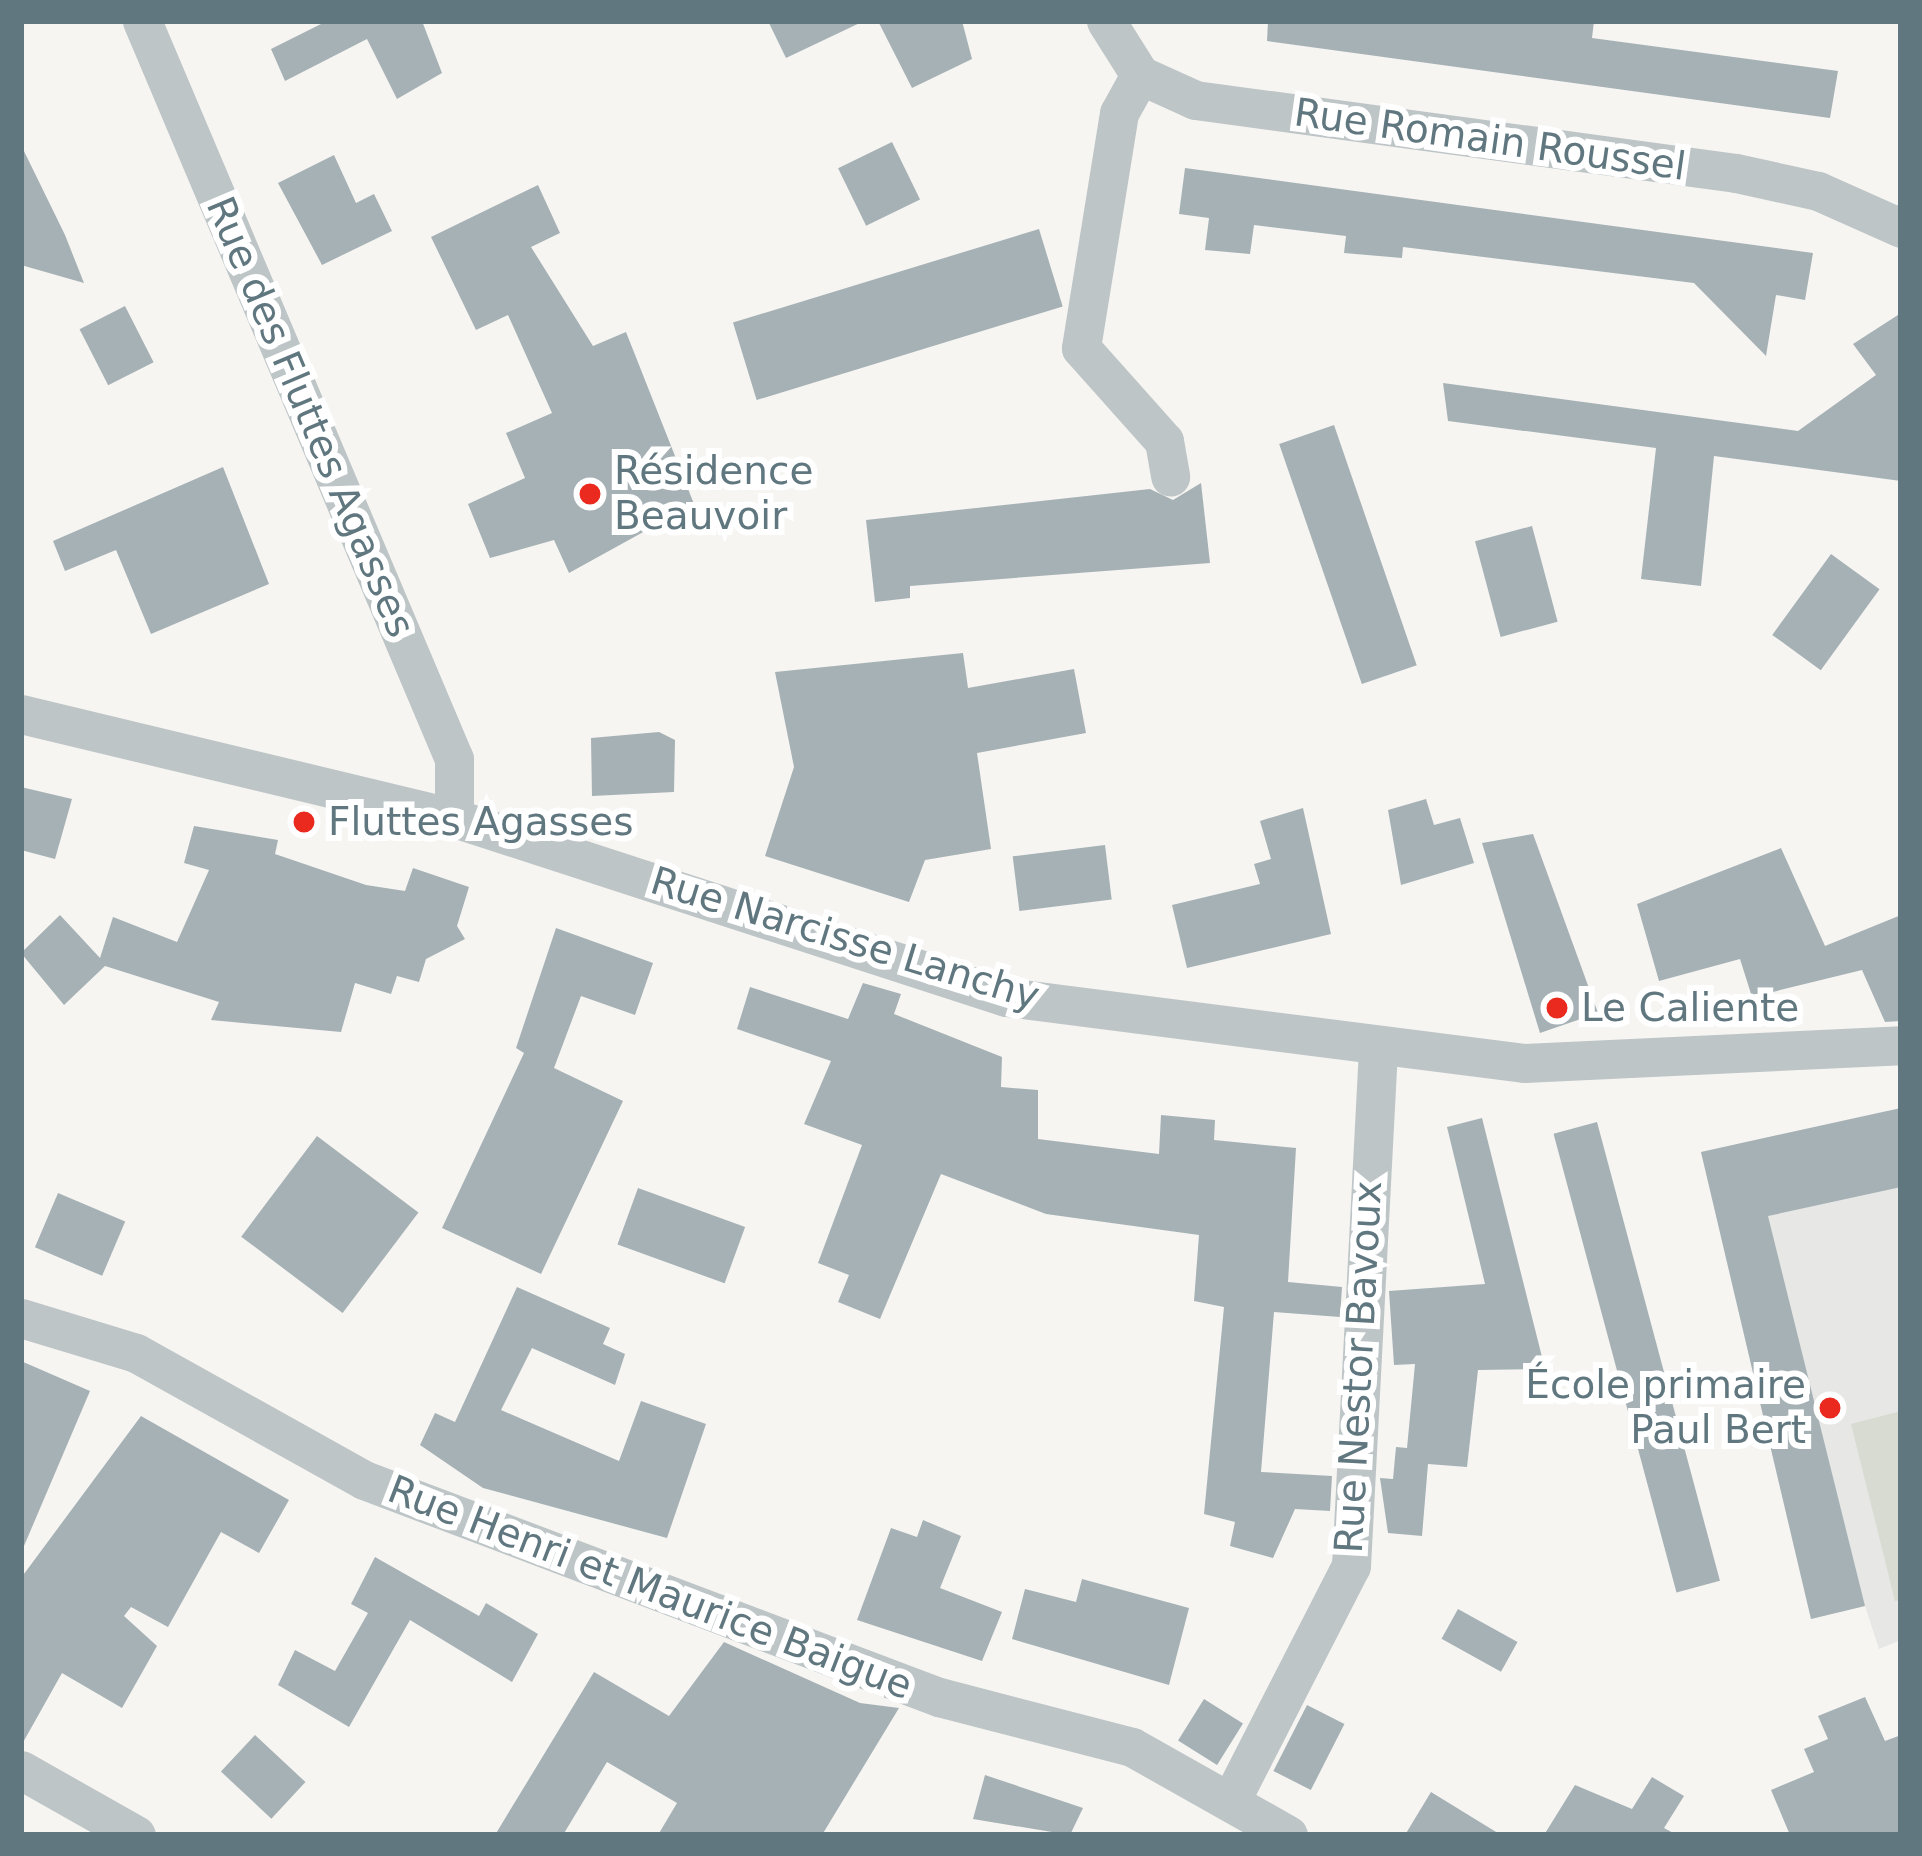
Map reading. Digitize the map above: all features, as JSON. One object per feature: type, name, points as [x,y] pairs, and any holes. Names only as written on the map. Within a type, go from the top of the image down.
[{"type":"street","name":"Rue des Fluttes Agasses","points":[[142,21],[454,759],[454,818]]},
{"type":"street","points":[[1106,21],[1140,75],[1118,112],[1082,348],[1164,441],[1169,476]]},
{"type":"street","name":"Rue Romain Roussel","points":[[1140,75],[1196,100],[1736,173],[1818,191],[1901,228]]},
{"type":"street","name":"Rue Narcisse Lanchy","points":[[21,714],[454,818],[1006,997],[1524,1063],[1901,1045]]},
{"type":"street","name":"Rue Nestor Bavoux","points":[[1230,1802],[1351,1566],[1378,1048]]},
{"type":"street","name":"Rue Henri et Maurice Baigue","points":[[21,1318],[136,1354],[364,1480],[939,1697],[1132,1747],[1288,1835]]},
{"type":"street","points":[[21,1770],[136,1835]]},
{"type":"shaded area","name":"École primaire Paul Bert","points":[[1886,1111],[1901,1175],[1901,1640],[1879,1649],[1865,1606],[1811,1619],[1701,1152]]},
{"type":"shaded area","points":[[1901,1411],[1901,1600],[1895,1601],[1851,1424]]},
{"type":"building","points":[[327,21],[422,21],[442,73],[397,99],[367,39],[285,81],[271,49]]},
{"type":"building","points":[[768,21],[864,21],[786,58]]},
{"type":"building","points":[[878,21],[962,21],[972,59],[912,88]]},
{"type":"building","points":[[1268,21],[1594,21],[1592,38],[1838,71],[1830,118],[1267,41]]},
{"type":"building","points":[[892,142],[920,200],[866,226],[838,168]]},
{"type":"building","points":[[21,145],[65,235],[84,283],[21,265]]},
{"type":"building","points":[[334,155],[356,203],[374,194],[392,231],[322,265],[278,183]]},
{"type":"building","points":[[1185,168],[1813,253],[1805,300],[1776,295],[1766,356],[1694,283],[1403,247],[1402,258],[1344,253],[1346,236],[1254,225],[1250,254],[1205,250],[1209,218],[1179,214]]},
{"type":"building","points":[[538,185],[560,233],[531,247],[593,346],[626,332],[694,504],[569,573],[554,540],[490,558],[468,504],[525,478],[506,433],[552,413],[508,315],[476,330],[431,237]]},
{"type":"building","points":[[1039,229],[1063,306],[757,400],[733,323]]},
{"type":"building","points":[[125,306],[154,362],[108,385],[80,329]]},
{"type":"building","points":[[1901,313],[1901,481],[1714,456],[1701,586],[1641,579],[1656,448],[1448,421],[1443,383],[1798,431],[1876,375],[1853,344]]},
{"type":"building","points":[[1334,425],[1417,665],[1362,684],[1279,444]]},
{"type":"building","points":[[223,467],[269,584],[151,634],[116,550],[65,571],[53,541]]},
{"type":"building","points":[[1201,483],[1210,563],[910,586],[910,598],[875,602],[866,520],[1150,489],[1173,500]]},
{"type":"building","points":[[1532,526],[1558,622],[1501,637],[1475,541]]},
{"type":"building","points":[[1831,554],[1880,589],[1821,670],[1772,635]]},
{"type":"building","points":[[963,653],[968,688],[1074,669],[1086,733],[977,753],[991,849],[925,860],[909,902],[765,856],[794,767],[775,672]]},
{"type":"building","points":[[659,732],[675,740],[674,792],[592,796],[591,738]]},
{"type":"building","points":[[21,787],[72,799],[55,859],[21,850]]},
{"type":"building","points":[[1426,799],[1434,825],[1460,818],[1474,863],[1401,885],[1388,810]]},
{"type":"building","points":[[1303,808],[1331,934],[1187,968],[1172,905],[1260,884],[1254,864],[1271,859],[1260,821]]},
{"type":"building","points":[[194,826],[278,840],[275,854],[366,885],[405,891],[413,868],[469,887],[457,926],[465,939],[426,959],[419,982],[397,976],[391,994],[355,983],[341,1032],[211,1020],[219,1002],[105,966],[64,1005],[21,953],[60,915],[100,958],[113,917],[177,942],[209,870],[184,863]]},
{"type":"building","points":[[1533,834],[1598,1013],[1540,1033],[1482,843]]},
{"type":"building","points":[[1105,845],[1112,900],[1019,911],[1013,856]]},
{"type":"building","points":[[1781,848],[1825,946],[1901,915],[1901,1021],[1885,1022],[1862,970],[1752,997],[1740,959],[1659,981],[1637,904]]},
{"type":"building","points":[[556,928],[653,963],[635,1015],[581,996],[554,1068],[623,1101],[541,1274],[442,1228],[524,1053],[516,1048]]},
{"type":"building","points":[[863,983],[901,994],[894,1014],[1002,1057],[1001,1087],[1038,1090],[1038,1139],[1159,1154],[1161,1115],[1215,1120],[1214,1140],[1296,1148],[1288,1282],[1342,1287],[1340,1317],[1274,1312],[1261,1472],[1332,1476],[1330,1511],[1295,1509],[1273,1558],[1230,1546],[1235,1522],[1204,1514],[1224,1307],[1194,1301],[1199,1235],[1046,1214],[941,1174],[880,1319],[838,1302],[849,1275],[818,1263],[862,1145],[804,1124],[831,1061],[737,1029],[750,987],[848,1019]]},
{"type":"building","points":[[1901,1108],[1901,1187],[1768,1216],[1865,1606],[1811,1619],[1701,1152]]},
{"type":"building","points":[[1482,1118],[1545,1369],[1478,1370],[1467,1467],[1428,1464],[1422,1536],[1388,1533],[1380,1478],[1393,1479],[1396,1447],[1407,1448],[1415,1364],[1394,1365],[1389,1291],[1485,1284],[1447,1127]]},
{"type":"building","points":[[1597,1122],[1720,1581],[1676,1592],[1554,1134]]},
{"type":"building","points":[[317,1136],[418,1212],[343,1313],[241,1237]]},
{"type":"building","points":[[638,1188],[745,1227],[725,1283],[617,1244]]},
{"type":"building","points":[[58,1193],[125,1222],[102,1276],[35,1247]]},
{"type":"building","points":[[517,1287],[610,1328],[603,1344],[625,1354],[615,1385],[532,1348],[501,1410],[619,1461],[641,1401],[706,1424],[667,1538],[483,1488],[420,1445],[435,1413],[455,1422]]},
{"type":"building","points":[[21,1361],[90,1391],[21,1553]]},
{"type":"building","points":[[141,1416],[289,1500],[259,1553],[221,1532],[168,1627],[131,1607],[124,1616],[157,1646],[122,1708],[62,1673],[21,1746],[21,1578]]},
{"type":"building","points":[[923,1520],[961,1536],[940,1588],[1002,1612],[982,1661],[857,1620],[891,1528],[917,1537]]},
{"type":"building","points":[[375,1557],[479,1616],[486,1603],[538,1634],[512,1682],[410,1620],[349,1727],[278,1685],[295,1650],[335,1671],[368,1613],[351,1604]]},
{"type":"building","points":[[1082,1579],[1189,1608],[1169,1685],[1012,1639],[1025,1589],[1076,1602]]},
{"type":"building","points":[[1458,1609],[1517,1642],[1501,1672],[1442,1639]]},
{"type":"building","points":[[724,1642],[860,1703],[899,1708],[822,1835],[658,1835],[677,1803],[607,1762],[563,1835],[495,1835],[594,1672],[669,1716]]},
{"type":"building","points":[[1865,1697],[1885,1741],[1901,1735],[1901,1835],[1790,1835],[1771,1790],[1814,1772],[1804,1749],[1828,1739],[1818,1716]]},
{"type":"building","points":[[1204,1699],[1243,1723],[1217,1765],[1178,1741]]},
{"type":"building","points":[[1307,1705],[1344,1724],[1311,1790],[1273,1771]]},
{"type":"building","points":[[255,1735],[305,1782],[271,1819],[221,1772]]},
{"type":"building","points":[[985,1775],[1083,1808],[1070,1835],[973,1819]]},
{"type":"building","points":[[1652,1777],[1684,1796],[1664,1828],[1677,1835],[1544,1835],[1575,1785],[1632,1809]]},
{"type":"building","points":[[1431,1792],[1501,1835],[1405,1835]]},
{"type":"place","name":"Résidence Beauvoir","points":[[590,494]]},
{"type":"place","name":"Fluttes Agasses","points":[[304,822]]},
{"type":"place","name":"Le Caliente","points":[[1557,1008]]},
{"type":"place","name":"École primaire Paul Bert","points":[[1830,1408]]}]
